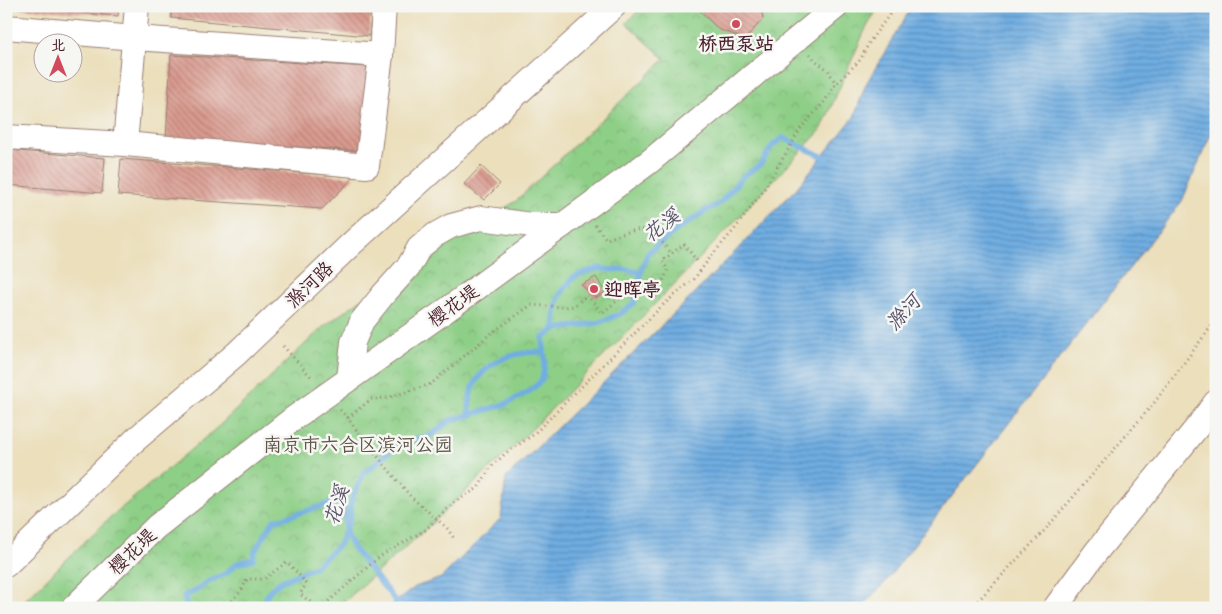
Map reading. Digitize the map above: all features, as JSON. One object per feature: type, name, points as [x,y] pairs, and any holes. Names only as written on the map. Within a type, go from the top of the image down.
[{"type":"street","points":[[125,144],[137,6]]},
{"type":"street","points":[[6,137],[125,144],[367,166],[381,55],[384,6]]},
{"type":"street","name":"滁河路","points":[[6,565],[135,440],[236,354],[349,246],[614,6]]},
{"type":"street","name":"樱花堤","points":[[73,608],[156,527],[294,418],[649,162],[837,6]]},
{"type":"street","points":[[6,28],[381,55]]},
{"type":"street","points":[[349,379],[353,342],[362,321],[409,266],[420,248],[435,236],[451,226],[481,218],[531,225],[563,225]]},
{"type":"street","points":[[1055,608],[1096,552],[1208,428],[1216,402]]},
{"type":"path","points":[[225,608],[241,591],[247,579],[264,579],[287,562],[306,584],[300,594],[319,608],[379,557],[425,530],[453,503],[478,488],[492,467],[506,453],[533,435],[664,304],[694,279],[763,191],[801,128],[824,102],[836,84],[860,60],[893,6]]},
{"type":"path","points":[[809,53],[828,70],[836,84]]},
{"type":"path","points":[[593,222],[606,239],[634,231],[646,230],[652,233],[672,254]]},
{"type":"path","points":[[348,418],[371,399],[387,398],[431,384],[489,336],[531,305],[574,306],[587,295],[602,313],[629,291],[651,288],[662,283],[668,270],[662,261],[684,244],[697,262]]},
{"type":"path","points":[[971,608],[1044,531],[1154,403],[1216,320]]},
{"type":"path","points":[[356,430],[411,497],[446,528],[455,540]]},
{"type":"path","points":[[202,608],[206,606],[207,608]]},
{"type":"green space","name":"南京市六合区滨河公园","points":[[643,6],[879,6],[865,30],[821,130],[697,261],[528,433],[425,530],[337,608],[17,608],[106,521],[219,426],[323,327],[416,260],[515,202],[665,59],[626,23]]},
{"type":"water","name":"滁河","points":[[912,6],[1216,6],[1216,122],[1182,201],[882,586],[860,608],[388,608],[415,587],[441,578],[501,518],[506,478],[694,294],[795,190],[854,117],[866,84]]},
{"type":"building","points":[[17,6],[119,6],[118,16],[17,8]]},
{"type":"building","points":[[172,6],[372,6],[369,36],[171,18]]},
{"type":"building","name":"桥西泵站","points":[[695,6],[761,6],[763,19],[745,39],[718,29]]},
{"type":"building","points":[[171,55],[369,67],[364,151],[166,139]]},
{"type":"building","points":[[6,150],[105,158],[102,193],[6,185]]},
{"type":"building","points":[[121,159],[354,177],[322,209],[118,195]]},
{"type":"building","points":[[481,166],[500,184],[484,200],[464,184]]},
{"type":"building","name":"迎晖亭","points":[[596,277],[605,292],[596,298],[581,285]]},
{"type":"waterway","name":"花溪","points":[[261,608],[270,590],[280,582],[314,567],[339,545],[350,519],[352,498],[364,473],[393,448],[418,438],[429,437],[449,421],[506,404],[530,391],[542,380],[545,362],[543,338],[555,329],[598,323],[620,314],[634,303],[641,272],[648,253],[674,232],[720,203],[743,176],[760,165],[773,145],[783,138],[828,159]]},
{"type":"waterway","points":[[555,329],[555,312],[559,296],[573,278],[599,268],[641,272]]},
{"type":"waterway","points":[[469,416],[471,393],[481,374],[498,361],[508,357],[539,352]]},
{"type":"waterway","points":[[187,608],[184,596],[225,574],[236,564],[253,559],[255,551],[274,520],[337,501],[344,502],[346,533],[353,548],[401,608]]},
{"type":"place","name":"桥西泵站","points":[[736,24]]},
{"type":"place","name":"迎晖亭","points":[[594,289]]}]
